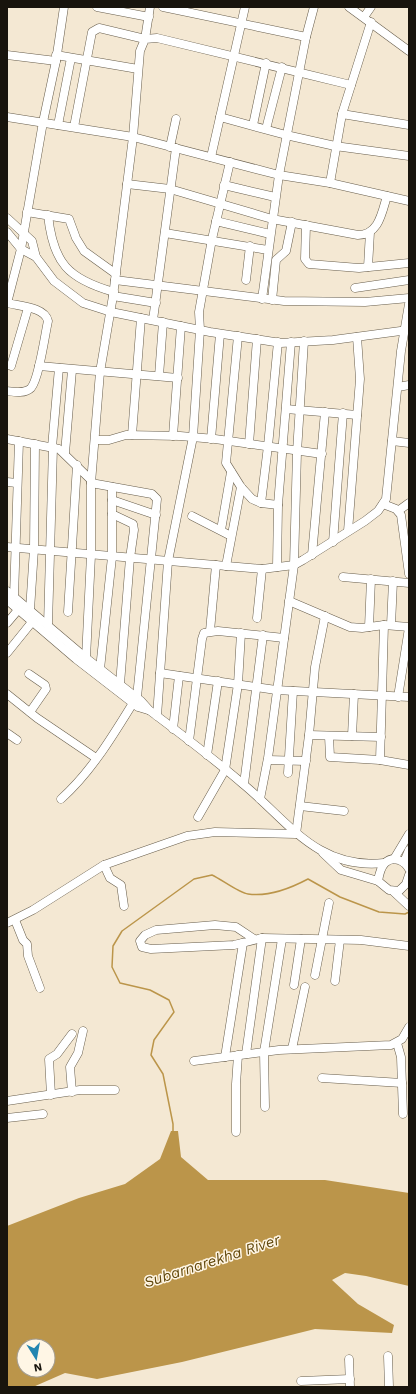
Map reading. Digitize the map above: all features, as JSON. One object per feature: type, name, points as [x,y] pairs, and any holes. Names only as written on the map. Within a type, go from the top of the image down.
[{"type":"street","points":[[7,390],[21,392],[30,388],[39,366],[47,318],[44,313],[7,303],[21,249],[64,7]]},
{"type":"street","points":[[97,7],[148,17]]},
{"type":"street","points":[[86,658],[91,555],[91,482],[100,372],[114,294],[127,184],[140,51],[146,39],[150,7]]},
{"type":"street","points":[[163,7],[306,37]]},
{"type":"street","points":[[211,157],[245,7]]},
{"type":"street","points":[[262,299],[279,174],[306,37],[314,7]]},
{"type":"street","points":[[350,7],[409,51]]},
{"type":"street","points":[[330,183],[335,146],[342,114],[371,7]]},
{"type":"street","points":[[74,128],[92,32],[96,29],[146,39],[157,38],[266,63],[351,85]]},
{"type":"street","points":[[7,55],[71,58],[138,69]]},
{"type":"street","points":[[58,125],[71,58]]},
{"type":"street","points":[[253,125],[266,63]]},
{"type":"street","points":[[266,129],[282,68]]},
{"type":"street","points":[[342,114],[409,125]]},
{"type":"street","points":[[7,117],[132,137],[279,174],[330,183],[409,201]]},
{"type":"street","points":[[220,117],[286,135],[335,146],[409,156]]},
{"type":"street","points":[[153,320],[170,189],[176,119]]},
{"type":"street","points":[[157,716],[168,561],[193,437],[200,330],[198,312],[204,291],[212,239],[230,162]]},
{"type":"street","points":[[127,184],[170,189],[272,219],[358,234],[370,232],[379,222],[387,196]]},
{"type":"street","points":[[224,185],[275,197]]},
{"type":"street","points":[[27,212],[69,219],[82,248],[116,277],[158,285],[272,300],[365,302],[409,298]]},
{"type":"street","points":[[48,215],[53,245],[65,266],[75,277],[114,294],[156,303]]},
{"type":"street","points":[[7,218],[32,241],[36,257],[54,281],[69,294],[83,303],[111,312],[220,334],[278,342],[357,337],[407,331]]},
{"type":"street","points":[[216,221],[270,234]]},
{"type":"street","points":[[272,300],[276,260],[286,251],[292,222]]},
{"type":"street","points":[[306,225],[305,259],[307,263],[368,267],[409,263]]},
{"type":"street","points":[[7,232],[21,249],[36,257]]},
{"type":"street","points":[[165,232],[268,250]]},
{"type":"street","points":[[368,267],[370,232]]},
{"type":"street","points":[[246,280],[250,246]]},
{"type":"street","points":[[355,288],[409,280]]},
{"type":"street","points":[[7,547],[262,569],[294,565],[312,555],[365,521],[383,504],[388,491],[398,387],[407,331],[409,304]]},
{"type":"street","points":[[11,366],[28,308]]},
{"type":"street","points":[[132,435],[141,318]]},
{"type":"street","points":[[159,376],[163,322]]},
{"type":"street","points":[[173,436],[182,326]]},
{"type":"street","points":[[211,439],[220,334]]},
{"type":"street","points":[[238,336],[225,458],[231,472],[241,487],[252,499],[261,503],[278,505]]},
{"type":"street","points":[[348,531],[360,379],[357,337]]},
{"type":"street","points":[[249,444],[257,339]]},
{"type":"street","points":[[260,799],[268,760],[276,690],[294,565],[297,450],[304,341]]},
{"type":"street","points":[[261,503],[278,342]]},
{"type":"street","points":[[278,568],[278,505],[284,448],[291,342]]},
{"type":"street","points":[[39,366],[178,378]]},
{"type":"street","points":[[48,626],[52,447],[59,368]]},
{"type":"street","points":[[65,453],[72,370]]},
{"type":"street","points":[[398,387],[409,385]]},
{"type":"street","points":[[286,409],[357,415]]},
{"type":"street","points":[[312,555],[325,412]]},
{"type":"street","points":[[333,542],[342,413]]},
{"type":"street","points":[[95,440],[109,440],[122,435],[193,437],[322,454]]},
{"type":"street","points":[[7,439],[52,447],[65,453],[91,482],[155,496],[157,503],[149,559],[135,700],[111,739],[76,785],[61,799]]},
{"type":"street","points":[[19,441],[16,547],[9,596],[18,610],[76,659],[149,710],[244,784],[296,834],[320,850],[342,870],[378,881],[389,890],[402,891]]},
{"type":"street","points":[[392,441],[409,443]]},
{"type":"street","points":[[30,610],[34,549],[35,444]]},
{"type":"street","points":[[68,612],[77,465]]},
{"type":"street","points":[[221,530],[231,472]]},
{"type":"street","points":[[7,482],[17,483]]},
{"type":"street","points":[[100,669],[112,557],[112,487]]},
{"type":"street","points":[[226,566],[241,487]]},
{"type":"street","points":[[112,500],[156,515]]},
{"type":"street","points":[[398,511],[409,503]]},
{"type":"street","points":[[383,504],[398,511],[402,521],[408,556],[409,574]]},
{"type":"street","points":[[112,514],[133,524],[134,530],[130,558],[120,684]]},
{"type":"street","points":[[192,516],[231,536]]},
{"type":"street","points":[[210,632],[216,565]]},
{"type":"street","points":[[256,618],[262,569]]},
{"type":"street","points":[[343,577],[409,583]]},
{"type":"street","points":[[369,627],[372,580]]},
{"type":"street","points":[[380,760],[381,696],[393,581]]},
{"type":"street","points":[[9,596],[30,610],[86,658],[120,684],[135,700]]},
{"type":"street","points":[[289,601],[350,626],[369,627],[388,625],[409,627],[398,697]]},
{"type":"street","points":[[7,623],[18,610]]},
{"type":"street","points":[[296,834],[306,761],[317,656],[325,616]]},
{"type":"street","points":[[7,653],[32,622]]},
{"type":"street","points":[[189,742],[203,635],[210,632],[241,633],[284,638]]},
{"type":"street","points":[[198,817],[226,770],[238,684],[241,633]]},
{"type":"street","points":[[244,784],[263,635]]},
{"type":"street","points":[[160,673],[276,690],[409,697]]},
{"type":"street","points":[[29,674],[45,685],[46,689],[30,712]]},
{"type":"street","points":[[173,729],[179,676]]},
{"type":"street","points":[[207,756],[218,681]]},
{"type":"street","points":[[288,773],[293,691]]},
{"type":"street","points":[[7,694],[96,758]]},
{"type":"street","points":[[352,736],[354,694]]},
{"type":"street","points":[[7,734],[17,740]]},
{"type":"street","points":[[309,735],[381,737]]},
{"type":"street","points":[[329,736],[330,757],[380,760],[409,765]]},
{"type":"street","points":[[268,760],[306,761]]},
{"type":"street","points":[[300,806],[344,811]]},
{"type":"street","points":[[40,988],[29,960],[27,944],[22,940],[11,922],[104,865],[187,836],[202,833],[296,834]]},
{"type":"street","points":[[320,850],[354,863],[384,863],[394,859],[409,834]]},
{"type":"street","points":[[394,859],[408,866],[409,850]]},
{"type":"street","points":[[378,881],[384,863]]},
{"type":"street","points":[[104,865],[110,878],[121,885],[124,906]]},
{"type":"street","points":[[408,905],[402,891],[409,875]]},
{"type":"street","points":[[315,975],[329,903]]},
{"type":"street","points":[[258,938],[236,927],[215,925],[156,930],[145,935],[140,941],[142,947],[151,949],[234,945],[258,938],[388,942],[409,946]]},
{"type":"street","points":[[236,1132],[242,1055],[258,938]]},
{"type":"street","points":[[265,1107],[264,1052],[282,939]]},
{"type":"street","points":[[294,985],[301,939]]},
{"type":"street","points":[[335,981],[340,940]]},
{"type":"street","points":[[226,1057],[243,943]]},
{"type":"street","points":[[292,1050],[305,987]]},
{"type":"street","points":[[194,1061],[264,1052],[345,1046],[377,1046],[398,1043],[409,1027]]},
{"type":"street","points":[[72,1092],[70,1067],[78,1053],[83,1031]]},
{"type":"street","points":[[51,1095],[49,1059],[57,1054],[72,1034]]},
{"type":"street","points":[[398,1043],[405,1067],[402,1083],[406,1104],[403,1114]]},
{"type":"street","points":[[322,1078],[402,1083]]},
{"type":"street","points":[[7,1101],[72,1092],[115,1090]]},
{"type":"street","points":[[7,1118],[42,1114]]},
{"type":"street","points":[[388,1356],[389,1387]]},
{"type":"street","points":[[300,1381],[350,1383],[349,1359]]},
{"type":"water","name":"Subarnarekha River","points":[[171,1131],[178,1131],[181,1157],[208,1180],[325,1180],[409,1193],[409,1286],[366,1276],[345,1273],[332,1280],[358,1304],[394,1325],[392,1333],[315,1329],[182,1362],[97,1379],[65,1373],[56,1377],[56,1338],[16,1338],[16,1378],[54,1378],[33,1387],[7,1387],[7,1226],[79,1198],[125,1184],[160,1159]]},
{"type":"waterway","points":[[173,1133],[173,1124],[163,1074],[151,1055],[154,1040],[174,1012],[169,1000],[150,990],[120,983],[112,967],[113,946],[122,931],[194,879],[212,875],[244,893],[256,895],[279,891],[308,879],[340,897],[379,912],[405,914],[409,912]]}]
